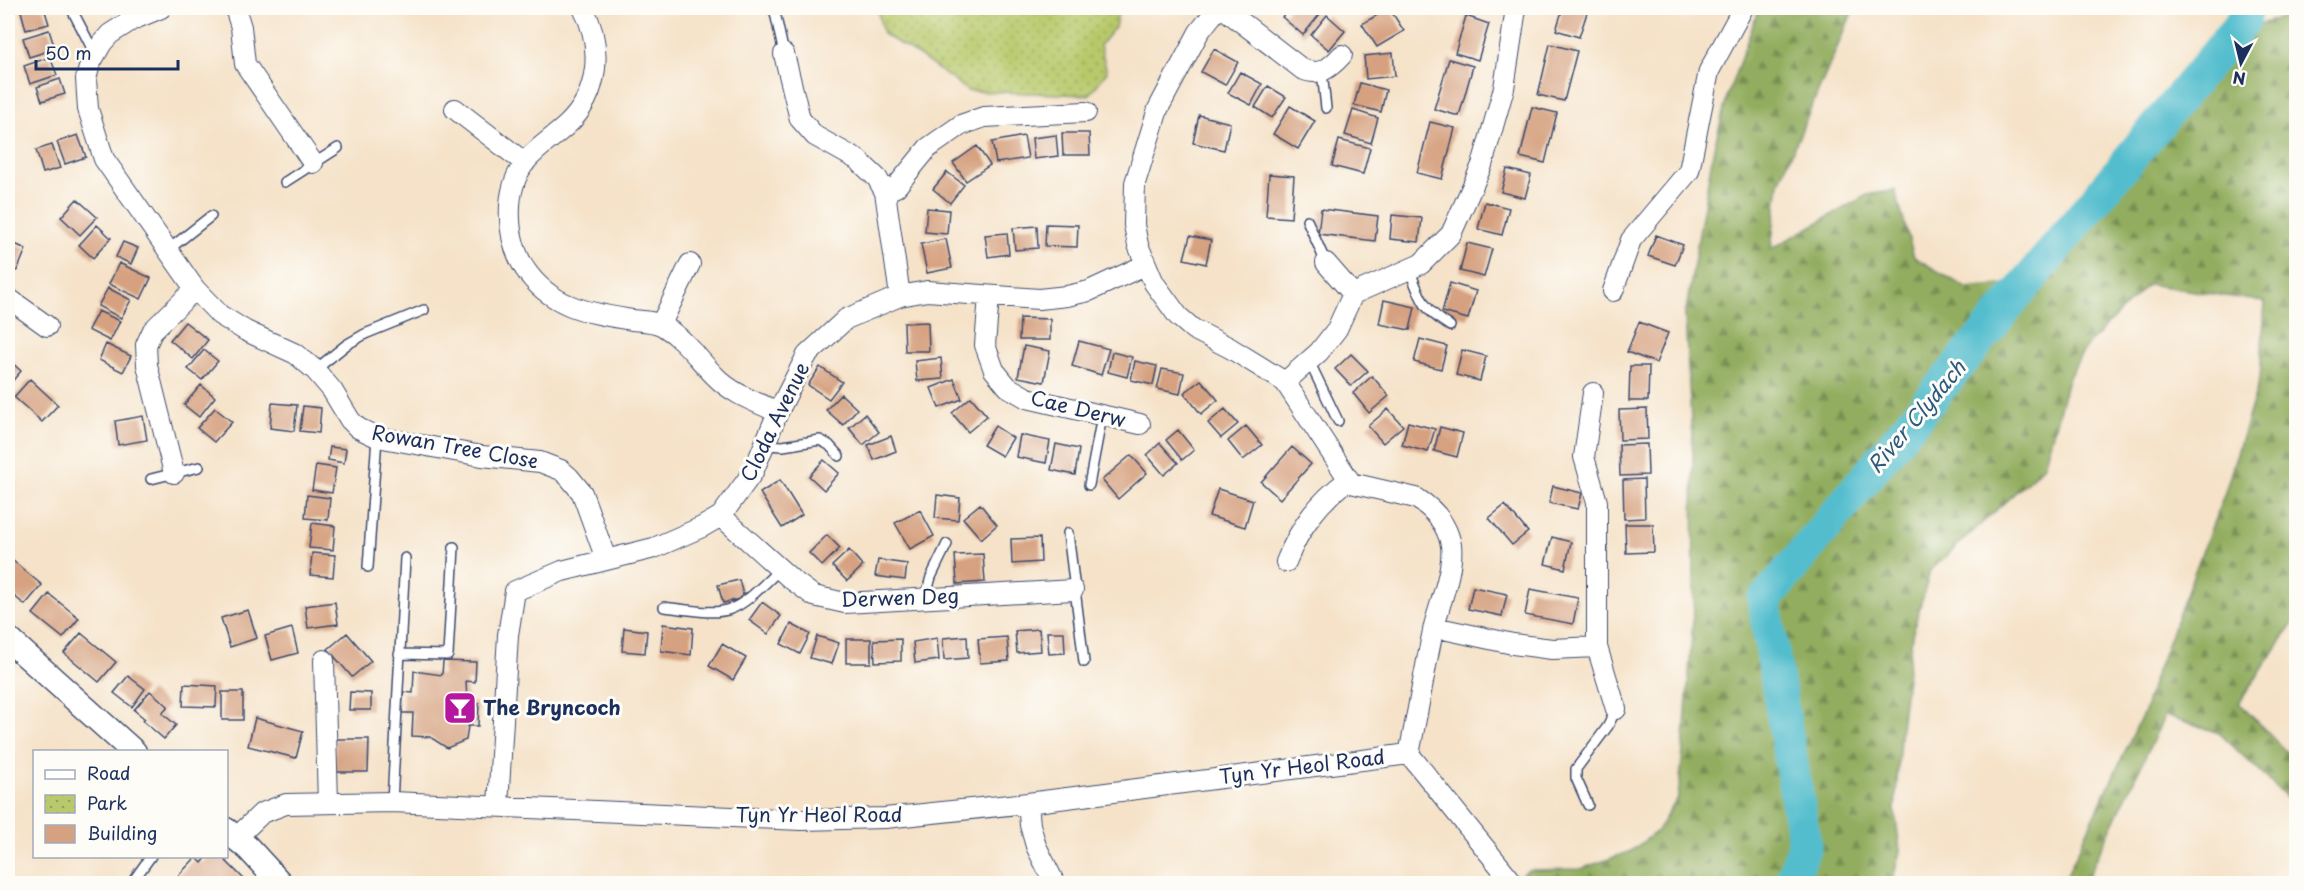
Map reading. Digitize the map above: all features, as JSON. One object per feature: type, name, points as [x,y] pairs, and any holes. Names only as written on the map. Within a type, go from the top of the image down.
[{"type":"street","name":"Rowan Tree Close","points":[[161,8],[121,26],[102,43],[95,54],[86,79],[88,109],[104,159],[195,289],[220,315],[246,331],[296,354],[315,370],[358,428],[377,437],[482,456],[540,462],[561,470],[582,494],[606,559]]},
{"type":"street","points":[[235,8],[241,27],[245,64],[313,163]]},
{"type":"street","points":[[584,8],[594,34],[597,50],[593,83],[579,112],[525,162],[513,192],[510,223],[518,254],[534,281],[546,292],[573,308],[588,313],[661,324],[686,343],[716,378],[739,395],[778,412]]},
{"type":"street","points":[[1218,8],[1199,32],[1158,109],[1135,183],[1134,225],[1145,265],[1165,300],[1193,329],[1230,348],[1285,382],[1351,483],[1416,498],[1441,520],[1451,544],[1452,557],[1434,627],[1409,754],[1514,884]]},
{"type":"street","points":[[1223,8],[1302,69],[1315,73],[1322,72],[1342,55]]},
{"type":"street","points":[[1285,382],[1309,361],[1337,329],[1353,294],[1421,264],[1451,234],[1482,165],[1504,88],[1516,8]]},
{"type":"street","points":[[1614,291],[1631,240],[1689,171],[1709,71],[1743,8]]},
{"type":"street","points":[[784,54],[800,119],[815,136],[858,160],[877,178],[885,192],[900,296]]},
{"type":"street","points":[[455,109],[525,162]]},
{"type":"street","points":[[885,192],[896,187],[928,148],[961,125],[984,117],[1086,112]]},
{"type":"street","points":[[1326,263],[1353,294]]},
{"type":"street","points":[[661,324],[690,264]]},
{"type":"street","name":"Cloda Avenue","points":[[498,806],[508,635],[515,591],[562,571],[654,548],[721,516],[753,472],[778,412],[807,356],[846,320],[900,296],[927,291],[1039,299],[1067,296],[1089,291],[1145,265]]},
{"type":"street","points":[[174,473],[147,365],[146,345],[153,330],[195,289]]},
{"type":"street","name":"Cae Derw","points":[[988,296],[985,345],[988,358],[1000,379],[1008,387],[1027,398],[1140,424]]},
{"type":"street","points":[[8,298],[47,326]]},
{"type":"street","points":[[1593,393],[1584,457],[1597,502],[1597,647],[1616,709]]},
{"type":"street","points":[[1286,562],[1295,539],[1307,519],[1329,494],[1348,480]]},
{"type":"street","name":"Derwen Deg","points":[[721,516],[791,579],[814,596],[845,603],[1073,590]]},
{"type":"street","points":[[1434,627],[1552,650],[1597,647]]},
{"type":"street","points":[[8,639],[132,750]]},
{"type":"street","points":[[324,660],[328,803]]},
{"type":"street","name":"Tyn Yr Heol Road","points":[[231,834],[262,813],[286,804],[392,802],[801,820],[885,818],[1028,803],[1409,754]]},
{"type":"street","points":[[1028,803],[1030,825],[1036,846],[1055,884]]},
{"type":"street","points":[[231,834],[277,882]]},
{"type":"lane","points":[[71,8],[95,54]]},
{"type":"lane","points":[[774,8],[784,54]]},
{"type":"lane","points":[[1322,72],[1326,108]]},
{"type":"lane","points":[[285,182],[338,148]]},
{"type":"lane","points":[[168,250],[211,216]]},
{"type":"lane","points":[[1307,220],[1326,263]]},
{"type":"lane","points":[[1409,269],[1422,300],[1432,315],[1450,326]]},
{"type":"lane","points":[[315,370],[364,334],[424,310]]},
{"type":"lane","points":[[1309,361],[1338,421]]},
{"type":"lane","points":[[1089,485],[1102,416]]},
{"type":"lane","points":[[368,567],[377,437]]},
{"type":"lane","points":[[766,444],[783,446],[820,441],[829,445],[839,456]]},
{"type":"lane","points":[[151,479],[200,467]]},
{"type":"lane","points":[[1068,533],[1083,662]]},
{"type":"lane","points":[[925,599],[931,577],[947,544]]},
{"type":"lane","points":[[399,654],[447,655],[454,547]]},
{"type":"lane","points":[[392,802],[405,558]]},
{"type":"lane","points":[[664,607],[723,613],[745,602],[780,568]]},
{"type":"lane","points":[[1587,805],[1576,778],[1576,769],[1608,726],[1616,709]]},
{"type":"lane","points":[[132,884],[150,858]]},
{"type":"green space","points":[[877,8],[1119,8],[1115,27],[1100,45],[1107,72],[1089,95],[968,91],[918,55],[883,34]]},
{"type":"green space","points":[[1759,8],[1854,8],[1779,183],[1771,249],[1867,195],[1895,190],[1914,257],[1966,288],[2047,280],[2253,26],[2290,15],[2296,23],[2296,619],[2239,703],[2296,762],[2296,806],[2219,733],[2165,715],[2085,883],[2063,883],[2145,709],[2152,684],[2225,492],[2260,379],[2265,302],[2148,284],[2087,345],[2068,379],[2044,466],[1930,571],[1912,635],[1900,736],[1895,810],[1900,851],[1892,883],[1506,884],[1529,870],[1581,869],[1631,851],[1657,831],[1678,798],[1694,607],[1693,456],[1685,316],[1713,152],[1727,97]]},
{"type":"building","points":[[44,8],[49,24],[26,30],[21,11]]},
{"type":"building","points":[[1290,8],[1324,9],[1303,35],[1282,17]]},
{"type":"building","points":[[1389,8],[1404,31],[1377,47],[1362,24]]},
{"type":"building","points":[[1563,8],[1588,10],[1579,37],[1556,30]]},
{"type":"building","points":[[1327,15],[1345,31],[1329,50],[1311,35]]},
{"type":"building","points":[[1466,16],[1489,24],[1478,60],[1455,53]]},
{"type":"building","points":[[49,30],[55,49],[29,57],[23,38]]},
{"type":"building","points":[[1550,44],[1577,51],[1564,101],[1538,95]]},
{"type":"building","points":[[1214,49],[1238,62],[1225,85],[1201,72]]},
{"type":"building","points":[[1393,53],[1395,76],[1366,79],[1364,56]]},
{"type":"building","points":[[50,57],[57,75],[30,84],[24,66]]},
{"type":"building","points":[[1449,59],[1473,66],[1459,116],[1434,109]]},
{"type":"building","points":[[1240,72],[1262,84],[1251,105],[1228,93]]},
{"type":"building","points":[[60,79],[65,94],[42,101],[37,87]]},
{"type":"building","points":[[1360,83],[1386,90],[1381,112],[1354,105]]},
{"type":"building","points":[[1268,86],[1286,97],[1272,118],[1255,107]]},
{"type":"building","points":[[1290,106],[1315,121],[1298,149],[1273,134]]},
{"type":"building","points":[[1532,107],[1557,113],[1545,163],[1520,157]]},
{"type":"building","points":[[1353,110],[1378,118],[1371,143],[1345,135]]},
{"type":"building","points":[[1199,115],[1230,123],[1224,150],[1193,143]]},
{"type":"building","points":[[1430,122],[1455,128],[1442,179],[1417,173]]},
{"type":"building","points":[[1062,133],[1089,133],[1090,155],[1063,155]]},
{"type":"building","points":[[78,135],[86,157],[65,164],[57,142]]},
{"type":"building","points":[[1056,135],[1058,156],[1034,159],[1032,138]]},
{"type":"building","points":[[1024,136],[1028,158],[996,163],[992,142]]},
{"type":"building","points":[[1339,140],[1370,148],[1363,174],[1332,166]]},
{"type":"building","points":[[52,145],[60,168],[43,173],[36,150]]},
{"type":"building","points":[[977,146],[990,165],[966,181],[953,163]]},
{"type":"building","points":[[1507,169],[1531,175],[1525,198],[1501,192]]},
{"type":"building","points":[[947,172],[964,185],[950,203],[933,189]]},
{"type":"building","points":[[1269,174],[1294,176],[1291,218],[1266,216]]},
{"type":"building","points":[[77,199],[97,217],[80,235],[61,217]]},
{"type":"building","points":[[1485,202],[1509,208],[1502,235],[1478,229]]},
{"type":"building","points":[[927,208],[949,210],[947,234],[925,232]]},
{"type":"building","points":[[1321,209],[1378,216],[1375,241],[1318,234]]},
{"type":"building","points":[[1392,215],[1422,218],[1419,242],[1390,239]]},
{"type":"building","points":[[1046,224],[1078,225],[1077,247],[1045,246]]},
{"type":"building","points":[[97,225],[111,238],[93,258],[79,245]]},
{"type":"building","points":[[1037,226],[1038,248],[1015,250],[1013,228]]},
{"type":"building","points":[[1007,233],[1009,254],[988,257],[985,235]]},
{"type":"building","points":[[1656,235],[1683,245],[1675,265],[1648,256]]},
{"type":"building","points":[[1190,236],[1211,240],[1206,264],[1184,259]]},
{"type":"building","points":[[946,239],[952,268],[927,273],[921,244]]},
{"type":"building","points":[[8,241],[26,249],[17,271],[8,267]]},
{"type":"building","points":[[123,242],[138,248],[131,264],[116,257]]},
{"type":"building","points":[[1467,243],[1492,249],[1484,277],[1460,271]]},
{"type":"building","points":[[119,263],[151,278],[141,299],[109,284]]},
{"type":"building","points":[[1450,283],[1476,291],[1468,319],[1442,312]]},
{"type":"building","points":[[108,288],[131,300],[121,318],[98,306]]},
{"type":"building","points":[[1384,300],[1415,307],[1410,330],[1379,324]]},
{"type":"building","points":[[98,311],[120,321],[110,341],[88,330]]},
{"type":"building","points":[[1020,318],[1050,319],[1050,340],[1019,340]]},
{"type":"building","points":[[185,322],[208,340],[193,359],[170,340]]},
{"type":"building","points":[[928,322],[929,351],[905,351],[904,323]]},
{"type":"building","points":[[1639,322],[1668,333],[1656,363],[1627,352]]},
{"type":"building","points":[[1420,339],[1447,346],[1441,369],[1414,362]]},
{"type":"building","points":[[1079,341],[1109,349],[1101,375],[1072,366]]},
{"type":"building","points":[[106,344],[131,356],[123,372],[99,360]]},
{"type":"building","points":[[1024,346],[1050,351],[1044,382],[1018,377]]},
{"type":"building","points":[[204,350],[218,361],[202,380],[188,369]]},
{"type":"building","points":[[1462,350],[1486,356],[1480,381],[1456,375]]},
{"type":"building","points":[[1112,352],[1132,357],[1127,377],[1108,372]]},
{"type":"building","points":[[1351,354],[1368,371],[1351,386],[1335,369]]},
{"type":"building","points":[[941,358],[943,379],[917,381],[915,361]]},
{"type":"building","points":[[8,359],[21,371],[8,386]]},
{"type":"building","points":[[1135,361],[1157,366],[1153,385],[1131,380]]},
{"type":"building","points":[[1630,366],[1649,366],[1648,401],[1629,401]]},
{"type":"building","points":[[820,367],[842,382],[829,399],[808,385]]},
{"type":"building","points":[[1162,369],[1184,373],[1180,394],[1157,389]]},
{"type":"building","points":[[1372,376],[1389,396],[1369,413],[1353,393]]},
{"type":"building","points":[[30,379],[58,405],[42,422],[14,397]]},
{"type":"building","points":[[954,379],[962,399],[939,408],[931,388]]},
{"type":"building","points":[[1201,380],[1218,400],[1201,414],[1184,393]]},
{"type":"building","points":[[201,385],[215,397],[199,417],[184,405]]},
{"type":"building","points":[[841,394],[857,409],[843,425],[826,410]]},
{"type":"building","points":[[971,397],[987,416],[968,432],[952,413]]},
{"type":"building","points":[[272,403],[297,405],[294,431],[270,428]]},
{"type":"building","points":[[303,406],[321,408],[319,433],[300,431]]},
{"type":"building","points":[[215,408],[232,422],[214,442],[197,428]]},
{"type":"building","points":[[1225,409],[1238,424],[1221,438],[1208,423]]},
{"type":"building","points":[[1388,409],[1403,426],[1383,443],[1368,426]]},
{"type":"building","points":[[1647,409],[1648,439],[1620,440],[1619,410]]},
{"type":"building","points":[[865,414],[879,432],[863,445],[849,428]]},
{"type":"building","points":[[143,416],[147,440],[118,445],[115,421]]},
{"type":"building","points":[[1408,422],[1435,429],[1428,452],[1402,445]]},
{"type":"building","points":[[995,426],[1013,438],[1002,456],[983,445]]},
{"type":"building","points":[[1246,426],[1262,445],[1243,460],[1228,441]]},
{"type":"building","points":[[1440,427],[1463,433],[1457,457],[1434,451]]},
{"type":"building","points":[[1178,430],[1194,450],[1182,460],[1166,440]]},
{"type":"building","points":[[1020,435],[1050,441],[1046,463],[1016,457]]},
{"type":"building","points":[[891,436],[896,451],[874,460],[868,445]]},
{"type":"building","points":[[1160,443],[1178,463],[1164,475],[1147,455]]},
{"type":"building","points":[[1056,444],[1079,449],[1075,475],[1051,470]]},
{"type":"building","points":[[1647,444],[1648,475],[1620,476],[1619,445]]},
{"type":"building","points":[[330,447],[346,449],[344,463],[328,460]]},
{"type":"building","points":[[1292,447],[1311,464],[1280,499],[1261,482]]},
{"type":"building","points":[[1131,455],[1147,473],[1118,499],[1102,480]]},
{"type":"building","points":[[824,460],[839,473],[824,490],[809,476]]},
{"type":"building","points":[[316,465],[336,468],[332,493],[312,490]]},
{"type":"building","points":[[1644,479],[1645,518],[1624,519],[1623,480]]},
{"type":"building","points":[[780,480],[802,515],[782,528],[760,493]]},
{"type":"building","points":[[1553,486],[1582,493],[1578,509],[1549,503]]},
{"type":"building","points":[[1218,489],[1253,500],[1245,527],[1209,516]]},
{"type":"building","points":[[307,495],[330,498],[328,520],[305,518]]},
{"type":"building","points":[[937,495],[960,498],[958,520],[935,518]]},
{"type":"building","points":[[980,504],[997,525],[981,539],[963,518]]},
{"type":"building","points":[[1505,505],[1528,532],[1512,545],[1489,518]]},
{"type":"building","points":[[920,510],[934,536],[910,549],[895,523]]},
{"type":"building","points":[[312,523],[335,526],[333,550],[309,548]]},
{"type":"building","points":[[1625,524],[1653,524],[1654,552],[1626,553]]},
{"type":"building","points":[[827,535],[840,548],[822,566],[809,553]]},
{"type":"building","points":[[1552,537],[1571,542],[1565,569],[1545,564]]},
{"type":"building","points":[[1040,538],[1041,562],[1012,564],[1011,539]]},
{"type":"building","points":[[849,550],[863,566],[847,581],[832,566]]},
{"type":"building","points":[[312,553],[335,555],[333,577],[310,575]]},
{"type":"building","points":[[983,554],[985,582],[957,584],[955,555]]},
{"type":"building","points":[[12,560],[42,585],[25,605],[8,591],[8,565]]},
{"type":"building","points":[[878,560],[907,564],[905,580],[875,576]]},
{"type":"building","points":[[739,580],[744,598],[723,603],[718,585]]},
{"type":"building","points":[[1473,587],[1507,594],[1502,616],[1468,609]]},
{"type":"building","points":[[1530,589],[1578,598],[1573,624],[1525,615]]},
{"type":"building","points":[[49,594],[79,618],[63,638],[33,614]]},
{"type":"building","points":[[335,602],[338,624],[308,628],[305,606]]},
{"type":"building","points":[[762,602],[781,616],[768,634],[749,620]]},
{"type":"building","points":[[248,610],[257,638],[230,647],[221,618]]},
{"type":"building","points":[[663,624],[693,628],[691,655],[661,651]]},
{"type":"building","points":[[791,624],[810,634],[800,654],[781,644]]},
{"type":"building","points":[[292,628],[298,653],[272,660],[265,636]]},
{"type":"building","points":[[624,628],[647,631],[645,653],[622,651]]},
{"type":"building","points":[[1039,629],[1041,651],[1017,653],[1015,631]]},
{"type":"building","points":[[1047,632],[1064,632],[1065,653],[1049,654]]},
{"type":"building","points":[[81,633],[116,662],[99,682],[64,653]]},
{"type":"building","points":[[347,633],[371,661],[352,677],[328,649]]},
{"type":"building","points":[[817,636],[839,643],[832,664],[810,658]]},
{"type":"building","points":[[967,636],[968,658],[944,660],[943,638]]},
{"type":"building","points":[[1007,637],[1009,661],[980,663],[978,639]]},
{"type":"building","points":[[937,638],[939,660],[915,663],[913,642]]},
{"type":"building","points":[[846,639],[871,639],[871,663],[846,663]]},
{"type":"building","points":[[901,639],[901,661],[875,662],[874,640]]},
{"type":"building","points":[[722,644],[746,658],[733,680],[709,666]]},
{"type":"building","name":"The Bryncoch","points":[[443,661],[476,662],[475,682],[466,681],[467,701],[479,703],[478,726],[468,726],[466,740],[447,748],[430,737],[412,736],[413,713],[402,713],[403,692],[413,693],[414,671],[442,675]]},
{"type":"building","points":[[128,676],[145,689],[132,707],[114,693]]},
{"type":"building","points":[[184,684],[217,686],[216,707],[183,706]]},
{"type":"building","points":[[150,691],[168,706],[162,713],[176,725],[164,739],[134,710]]},
{"type":"building","points":[[222,692],[243,692],[243,720],[222,720]]},
{"type":"building","points":[[350,692],[371,693],[371,710],[349,710]]},
{"type":"building","points":[[255,718],[303,731],[296,758],[248,746]]},
{"type":"building","points":[[335,739],[369,739],[368,772],[335,772]]},
{"type":"building","points":[[195,858],[202,863],[206,858],[223,858],[245,880],[242,884],[185,884],[178,876]]},
{"type":"waterway","name":"River Clydach","points":[[1790,884],[1805,845],[1764,601],[2244,20],[2246,8]]},
{"type":"place","name":"The Bryncoch","points":[[460,708]]}]
